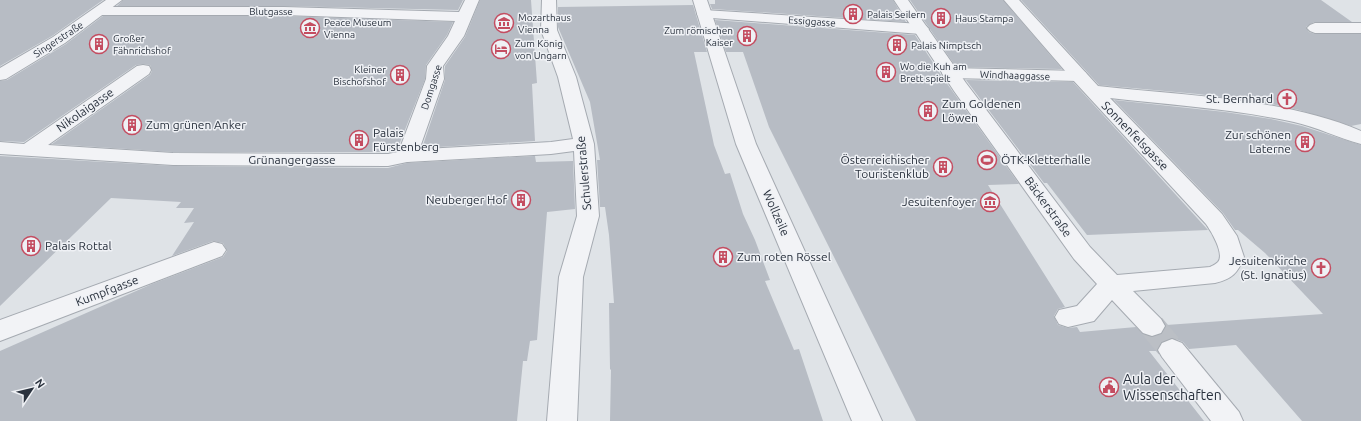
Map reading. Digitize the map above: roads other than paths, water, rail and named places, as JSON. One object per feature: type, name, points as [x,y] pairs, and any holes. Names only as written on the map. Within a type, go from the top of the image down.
[{"type":"street","name":"Singerstraße","points":[[0,75],[59,40],[115,0]]},
{"type":"street","name":"Domgasse","points":[[407,156],[435,79],[435,66],[456,36],[472,0]]},
{"type":"street","name":"Schulerstraße","points":[[549,0],[549,30],[567,77],[584,144],[588,216],[571,277],[562,421]]},
{"type":"street","name":"Bäckerstraße","points":[[901,0],[950,73],[1082,253],[1110,284],[1152,326]]},
{"type":"street","name":"Sonnenfelsgasse","points":[[1011,0],[1093,92],[1214,219],[1226,236],[1232,257],[1228,267],[1215,275],[1110,284]]},
{"type":"street","name":"Essiggasse","points":[[702,7],[921,29]]},
{"type":"street","name":"Wollzeile","points":[[702,7],[746,144],[867,421]]},
{"type":"street","name":"Blutgasse","points":[[101,11],[284,11],[464,17]]},
{"type":"street","points":[[1315,28],[1361,28]]},
{"type":"street","name":"Nikolaigasse","points":[[28,150],[143,70]]},
{"type":"street","name":"Windhaaggasse","points":[[950,73],[1079,76]]},
{"type":"street","points":[[1093,92],[1216,103],[1292,115],[1324,123],[1361,138]]},
{"type":"street","name":"Grünangergasse","points":[[0,148],[174,159],[388,160],[407,156],[551,148],[584,144]]},
{"type":"street","name":"Kumpfgasse","points":[[0,331],[214,250]]},
{"type":"street","points":[[1068,317],[1085,314],[1110,284]]},
{"type":"street","points":[[1172,350],[1228,421]]},
{"type":"tunnel","points":[[1152,326],[1172,350]]},
{"type":"place","name":"Palais Seilern","points":[[853,14]]},
{"type":"place","name":"Haus Stampa","points":[[941,18]]},
{"type":"place","name":"Mozarthaus Vienna","points":[[504,23]]},
{"type":"place","name":"Peace Museum Vienna","points":[[310,28]]},
{"type":"place","name":"Zum römischen Kaiser","points":[[747,36]]},
{"type":"place","name":"Großer Fähnrichshof","points":[[99,44]]},
{"type":"place","name":"Palais Nimptsch","points":[[897,45]]},
{"type":"place","name":"Zum König von Ungarn","points":[[501,49]]},
{"type":"place","name":"Wo die Kuh am Brett spielt","points":[[886,72]]},
{"type":"place","name":"Kleiner Bischofshof","points":[[400,75]]},
{"type":"place","name":"St. Bernhard","points":[[1287,99]]},
{"type":"place","name":"Zum Goldenen Löwen","points":[[928,111]]},
{"type":"place","name":"Zum grünen Anker","points":[[132,125]]},
{"type":"place","name":"Palais Fürstenberg","points":[[359,140]]},
{"type":"place","name":"Zur schönen Laterne","points":[[1305,142]]},
{"type":"place","name":"ÖTK-Kletterhalle","points":[[987,160]]},
{"type":"place","name":"Österreichischer Touristenklub","points":[[943,167]]},
{"type":"place","name":"Neuberger Hof","points":[[521,200]]},
{"type":"place","name":"Jesuitenfoyer","points":[[990,202]]},
{"type":"place","name":"Palais Rottal","points":[[31,246]]},
{"type":"place","name":"Zum roten Rössel","points":[[723,257]]},
{"type":"place","name":"Jesuitenkirche (St. Ignatius)","points":[[1321,268]]},
{"type":"place","name":"Aula der Wissenschaften","points":[[1109,387]]}]
